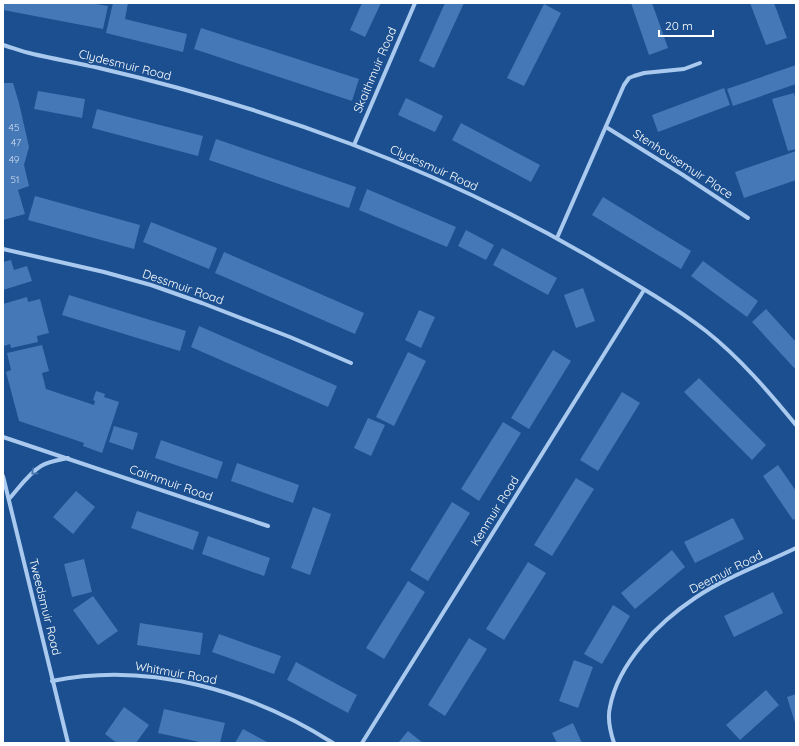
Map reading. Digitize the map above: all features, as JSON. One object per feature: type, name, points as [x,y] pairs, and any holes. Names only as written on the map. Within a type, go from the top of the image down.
[{"type":"street","name":"Skaithmuir Road","points":[[354,145],[415,3]]},
{"type":"street","name":"Clydesmuir Road","points":[[3,46],[32,54],[99,68],[198,94],[298,125],[354,145],[425,174],[517,217],[557,238],[644,290],[706,331],[754,376],[796,425]]},
{"type":"street","points":[[557,238],[624,85],[629,78],[644,73],[684,69],[700,63]]},
{"type":"street","name":"Stenhousemuir Place","points":[[606,127],[683,174],[748,218]]},
{"type":"street","name":"Dessmuir Road","points":[[3,249],[104,272],[151,285],[290,337],[350,363]]},
{"type":"street","name":"Kenmuir Road","points":[[362,743],[644,290]]},
{"type":"street","name":"Cairnmuir Road","points":[[3,437],[268,526]]},
{"type":"street","points":[[9,499],[28,477],[41,466],[68,458]]},
{"type":"street","name":"Tweedsmuir Road","points":[[3,476],[68,743]]},
{"type":"street","name":"Deemuir Road","points":[[614,743],[609,728],[609,708],[614,691],[622,673],[637,652],[656,630],[676,612],[696,598],[720,584],[796,548]]},
{"type":"street","name":"Whitmuir Road","points":[[52,681],[73,676],[104,674],[166,679],[203,686],[262,705],[290,718],[333,743]]},
{"type":"building","points":[[3,3],[90,3],[108,6],[103,29],[3,10]]},
{"type":"building","points":[[113,3],[128,3],[125,19],[187,34],[183,52],[106,33]]},
{"type":"building","points":[[362,3],[381,3],[365,37],[350,30]]},
{"type":"building","points":[[445,3],[464,3],[434,68],[419,61]]},
{"type":"building","points":[[631,3],[652,3],[668,48],[649,55]]},
{"type":"building","points":[[750,3],[774,3],[787,38],[766,45]]},
{"type":"building","points":[[544,4],[561,13],[524,86],[507,78]]},
{"type":"building","points":[[201,28],[359,79],[352,101],[194,49]]},
{"type":"building","points":[[796,65],[796,84],[733,106],[727,89]]},
{"type":"building","points":[[3,83],[13,83],[19,103],[29,147],[24,165],[29,186],[18,190],[25,214],[3,220]]},
{"type":"building","points":[[724,88],[730,105],[658,132],[652,115]]},
{"type":"building","points":[[38,91],[85,99],[82,118],[34,109]]},
{"type":"building","points":[[794,93],[796,101],[796,149],[788,151],[772,99]]},
{"type":"building","points":[[406,98],[443,116],[435,132],[398,115]]},
{"type":"building","points":[[97,109],[203,136],[198,156],[92,128]]},
{"type":"building","points":[[461,123],[540,165],[531,182],[452,140]]},
{"type":"building","points":[[216,139],[356,187],[349,208],[209,160]]},
{"type":"building","points":[[796,151],[796,180],[744,198],[735,172]]},
{"type":"building","points":[[367,189],[456,227],[447,247],[359,210]]},
{"type":"building","points":[[35,196],[140,225],[134,249],[28,220]]},
{"type":"building","points":[[603,197],[691,251],[681,269],[592,215]]},
{"type":"building","points":[[151,222],[217,248],[209,269],[143,242]]},
{"type":"building","points":[[466,230],[494,245],[486,260],[458,246]]},
{"type":"building","points":[[502,248],[557,278],[548,295],[493,265]]},
{"type":"building","points":[[224,252],[364,313],[355,334],[215,273]]},
{"type":"building","points":[[11,260],[14,270],[27,266],[32,281],[3,290],[3,262]]},
{"type":"building","points":[[703,261],[758,301],[747,317],[691,276]]},
{"type":"building","points":[[583,288],[595,321],[576,328],[564,295]]},
{"type":"building","points":[[69,295],[186,331],[180,351],[62,315]]},
{"type":"building","points":[[27,297],[28,302],[40,299],[49,333],[37,336],[38,342],[11,348],[10,344],[4,346],[3,304]]},
{"type":"building","points":[[766,309],[796,342],[796,370],[752,322]]},
{"type":"building","points":[[419,310],[435,317],[421,348],[405,340]]},
{"type":"building","points":[[199,326],[337,386],[328,407],[191,347]]},
{"type":"building","points":[[42,345],[49,371],[42,373],[46,389],[94,405],[95,401],[93,400],[96,391],[105,394],[104,397],[119,402],[102,453],[83,446],[84,443],[19,421],[6,372],[11,370],[7,353]]},
{"type":"building","points":[[553,350],[571,361],[529,429],[511,418]]},
{"type":"building","points":[[408,352],[426,361],[394,426],[376,417]]},
{"type":"building","points":[[699,378],[766,445],[752,460],[684,392]]},
{"type":"building","points":[[622,392],[640,403],[598,471],[580,460]]},
{"type":"building","points":[[368,418],[385,425],[371,456],[354,448]]},
{"type":"building","points":[[503,422],[521,433],[479,501],[461,489]]},
{"type":"building","points":[[114,426],[138,433],[133,450],[109,442]]},
{"type":"building","points":[[161,440],[223,462],[217,479],[155,458]]},
{"type":"building","points":[[237,463],[299,485],[293,503],[231,481]]},
{"type":"building","points":[[778,465],[796,491],[796,518],[793,520],[763,476]]},
{"type":"building","points":[[576,478],[594,489],[552,556],[534,545]]},
{"type":"building","points":[[76,491],[95,507],[73,534],[53,517]]},
{"type":"building","points":[[452,502],[470,513],[428,581],[410,570]]},
{"type":"building","points":[[313,507],[331,514],[310,575],[291,568]]},
{"type":"building","points":[[137,511],[199,532],[193,550],[131,528]]},
{"type":"building","points":[[733,518],[744,539],[695,563],[684,542]]},
{"type":"building","points":[[208,536],[270,558],[264,576],[202,554]]},
{"type":"building","points":[[672,550],[685,567],[635,609],[621,593]]},
{"type":"building","points":[[84,559],[92,592],[72,597],[64,564]]},
{"type":"building","points":[[528,562],[546,573],[504,640],[486,629]]},
{"type":"building","points":[[408,581],[425,592],[384,659],[366,648]]},
{"type":"building","points":[[773,592],[783,613],[734,637],[724,616]]},
{"type":"building","points":[[93,596],[118,631],[98,645],[73,610]]},
{"type":"building","points":[[613,605],[630,616],[602,664],[584,654]]},
{"type":"building","points":[[140,623],[203,633],[200,655],[137,645]]},
{"type":"building","points":[[219,634],[281,656],[274,674],[212,652]]},
{"type":"building","points":[[469,638],[487,649],[445,716],[428,705]]},
{"type":"building","points":[[574,660],[593,667],[578,708],[559,701]]},
{"type":"building","points":[[296,662],[357,695],[348,713],[287,680]]},
{"type":"building","points":[[766,690],[779,705],[740,740],[726,725]]},
{"type":"building","points":[[796,694],[796,726],[787,697]]},
{"type":"building","points":[[124,707],[149,725],[136,743],[117,743],[105,734]]},
{"type":"building","points":[[164,709],[225,723],[220,743],[204,743],[158,733]]},
{"type":"building","points":[[573,723],[582,743],[557,743],[552,733]]},
{"type":"building","points":[[243,729],[269,743],[235,743]]},
{"type":"building","points":[[408,731],[423,743],[398,743]]}]
